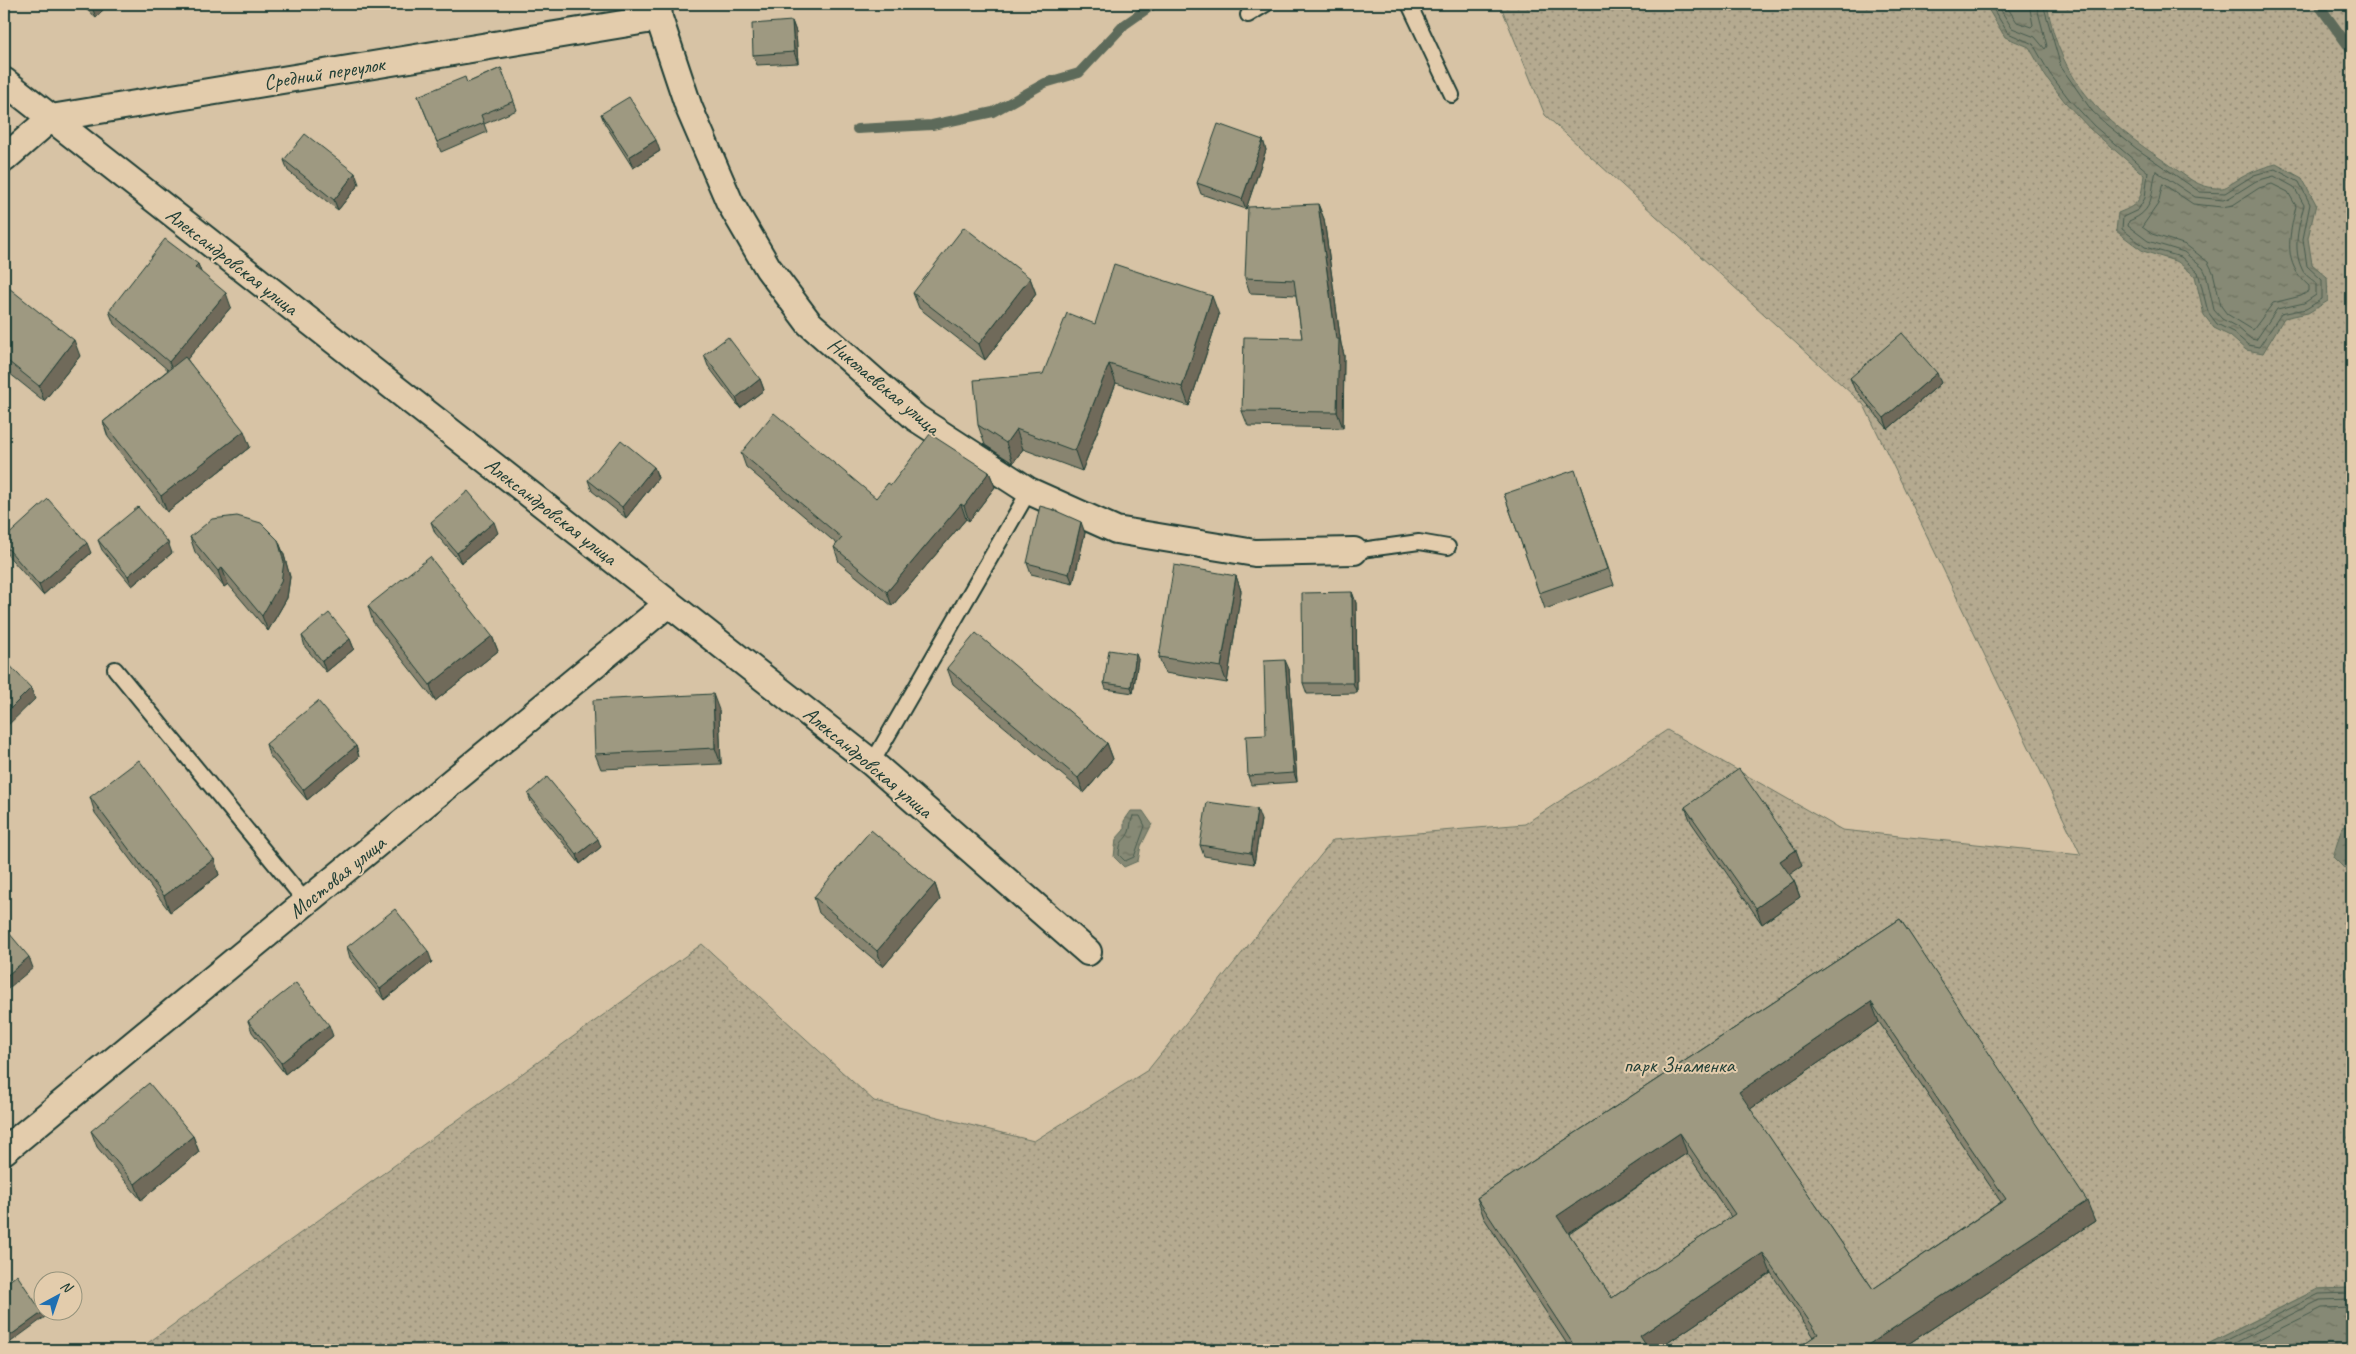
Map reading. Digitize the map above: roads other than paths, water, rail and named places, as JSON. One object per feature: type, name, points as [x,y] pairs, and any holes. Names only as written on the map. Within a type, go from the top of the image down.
[{"type":"street","name":"Средний переулок","points":[[50,118],[659,11]]},
{"type":"street","name":"Николаевская улица","points":[[659,11],[689,108],[730,203],[768,268],[810,323],[916,418],[1028,491],[1116,530],[1255,553],[1354,551]]},
{"type":"street","name":"Александровская улица","points":[[4,81],[872,763],[1088,952]]},
{"type":"street","points":[[4,159],[50,118]]},
{"type":"street","name":"Мостовая улица","points":[[4,1151],[669,604]]},
{"type":"lane","points":[[1248,15],[1266,4]]},
{"type":"lane","points":[[1409,4],[1452,94]]},
{"type":"lane","points":[[872,763],[1028,491]]},
{"type":"lane","points":[[1354,551],[1419,542],[1448,547]]},
{"type":"lane","points":[[115,669],[306,902]]},
{"type":"water","points":[[1985,4],[2047,4],[2053,32],[2062,56],[2074,78],[2088,97],[2124,132],[2199,184],[2213,188],[2223,188],[2254,171],[2276,164],[2302,178],[2316,204],[2308,238],[2312,264],[2327,277],[2328,301],[2308,313],[2284,318],[2263,353],[2246,350],[2230,336],[2214,328],[2204,315],[2195,276],[2178,262],[2143,251],[2116,231],[2118,213],[2131,207],[2141,195],[2144,175],[2090,129],[2065,102],[2046,77],[2029,47],[2005,37]]},
{"type":"water","points":[[1131,811],[1143,811],[1152,824],[1141,846],[1138,861],[1124,867],[1114,857],[1116,839],[1124,830],[1124,821]]},
{"type":"water","points":[[2352,826],[2352,876],[2333,857],[2342,827]]},
{"type":"water","points":[[2352,1288],[2352,1350],[2196,1350],[2318,1289]]},
{"type":"waterway","points":[[857,129],[932,125],[993,112],[1045,83],[1079,73],[1124,25],[1154,4]]},
{"type":"waterway","points":[[2318,4],[2352,51]]},
{"type":"park label","name":"парк Знаменка","points":[[1679,1065]]}]
